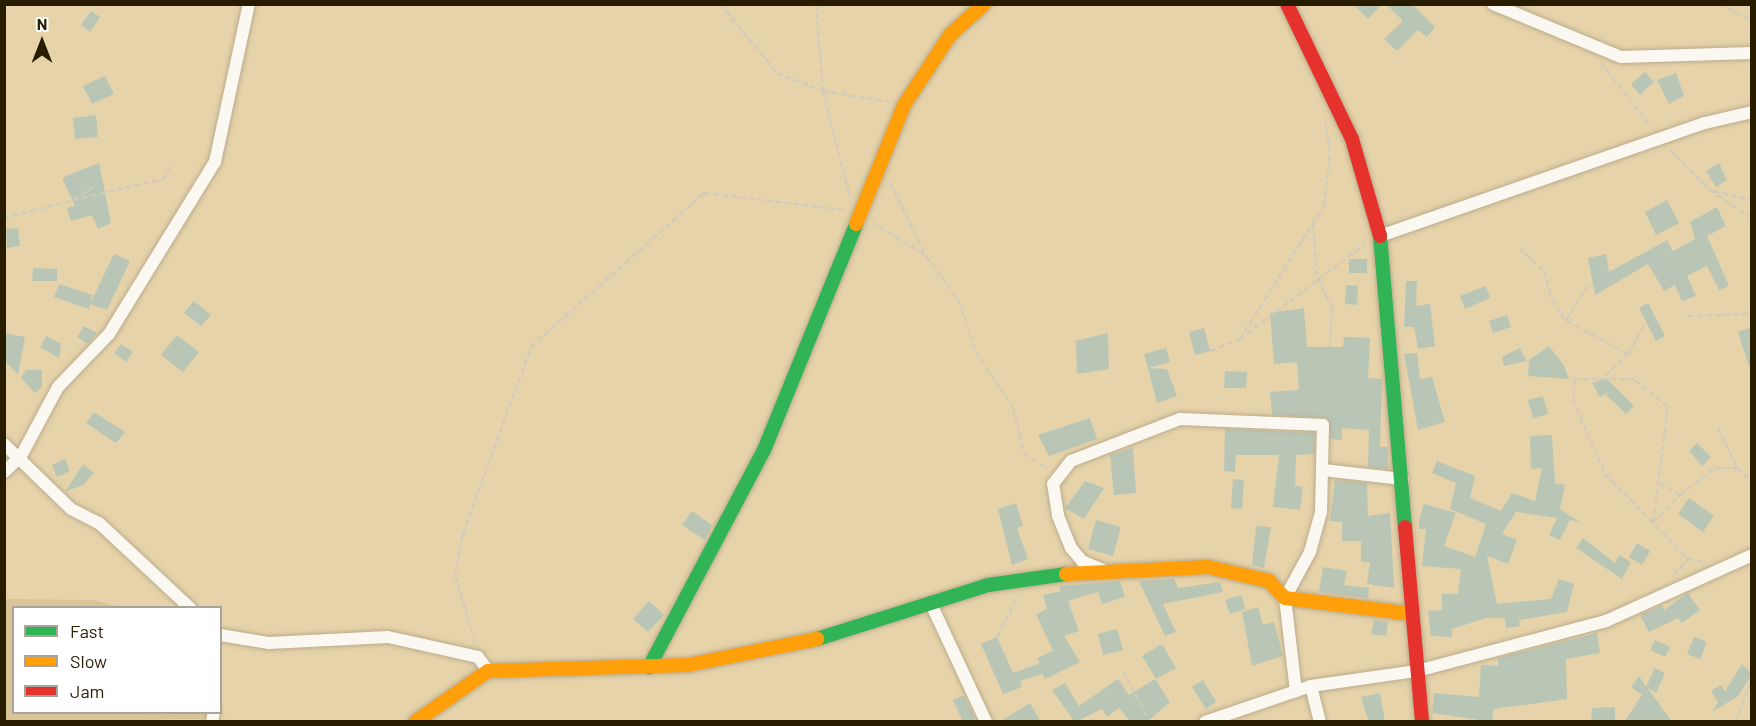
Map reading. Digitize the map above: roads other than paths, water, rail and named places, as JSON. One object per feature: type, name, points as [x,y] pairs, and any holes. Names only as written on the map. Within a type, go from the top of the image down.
[{"type":"street","points":[[4,472],[21,456],[58,387],[109,334],[215,162],[249,4]]},
{"type":"street","points":[[649,667],[764,450],[904,105],[950,35],[984,4]]},
{"type":"street","points":[[1287,4],[1352,139],[1380,236],[1422,722]]},
{"type":"street","points":[[1493,4],[1621,57],[1752,53]]},
{"type":"street","points":[[1380,236],[1705,123],[1752,112]]},
{"type":"street","points":[[1104,570],[1082,561],[1071,548],[1053,494],[1057,475],[1092,451],[1180,419],[1319,423],[1326,430],[1322,512],[1310,552],[1285,598],[1296,691]]},
{"type":"street","points":[[4,444],[21,456],[71,509],[99,523],[188,606]]},
{"type":"street","points":[[1323,471],[1402,479]]},
{"type":"street","points":[[1205,722],[1311,686],[1417,671],[1606,621],[1752,555]]},
{"type":"street","points":[[415,722],[488,671],[649,667],[782,646],[932,606],[988,585],[1104,570],[1208,567],[1247,572],[1269,581],[1285,598],[1412,614]]},
{"type":"street","points":[[932,606],[986,722]]},
{"type":"street","points":[[222,635],[269,643],[388,637],[478,657],[488,671]]},
{"type":"street","points":[[1311,686],[1320,722]]}]
